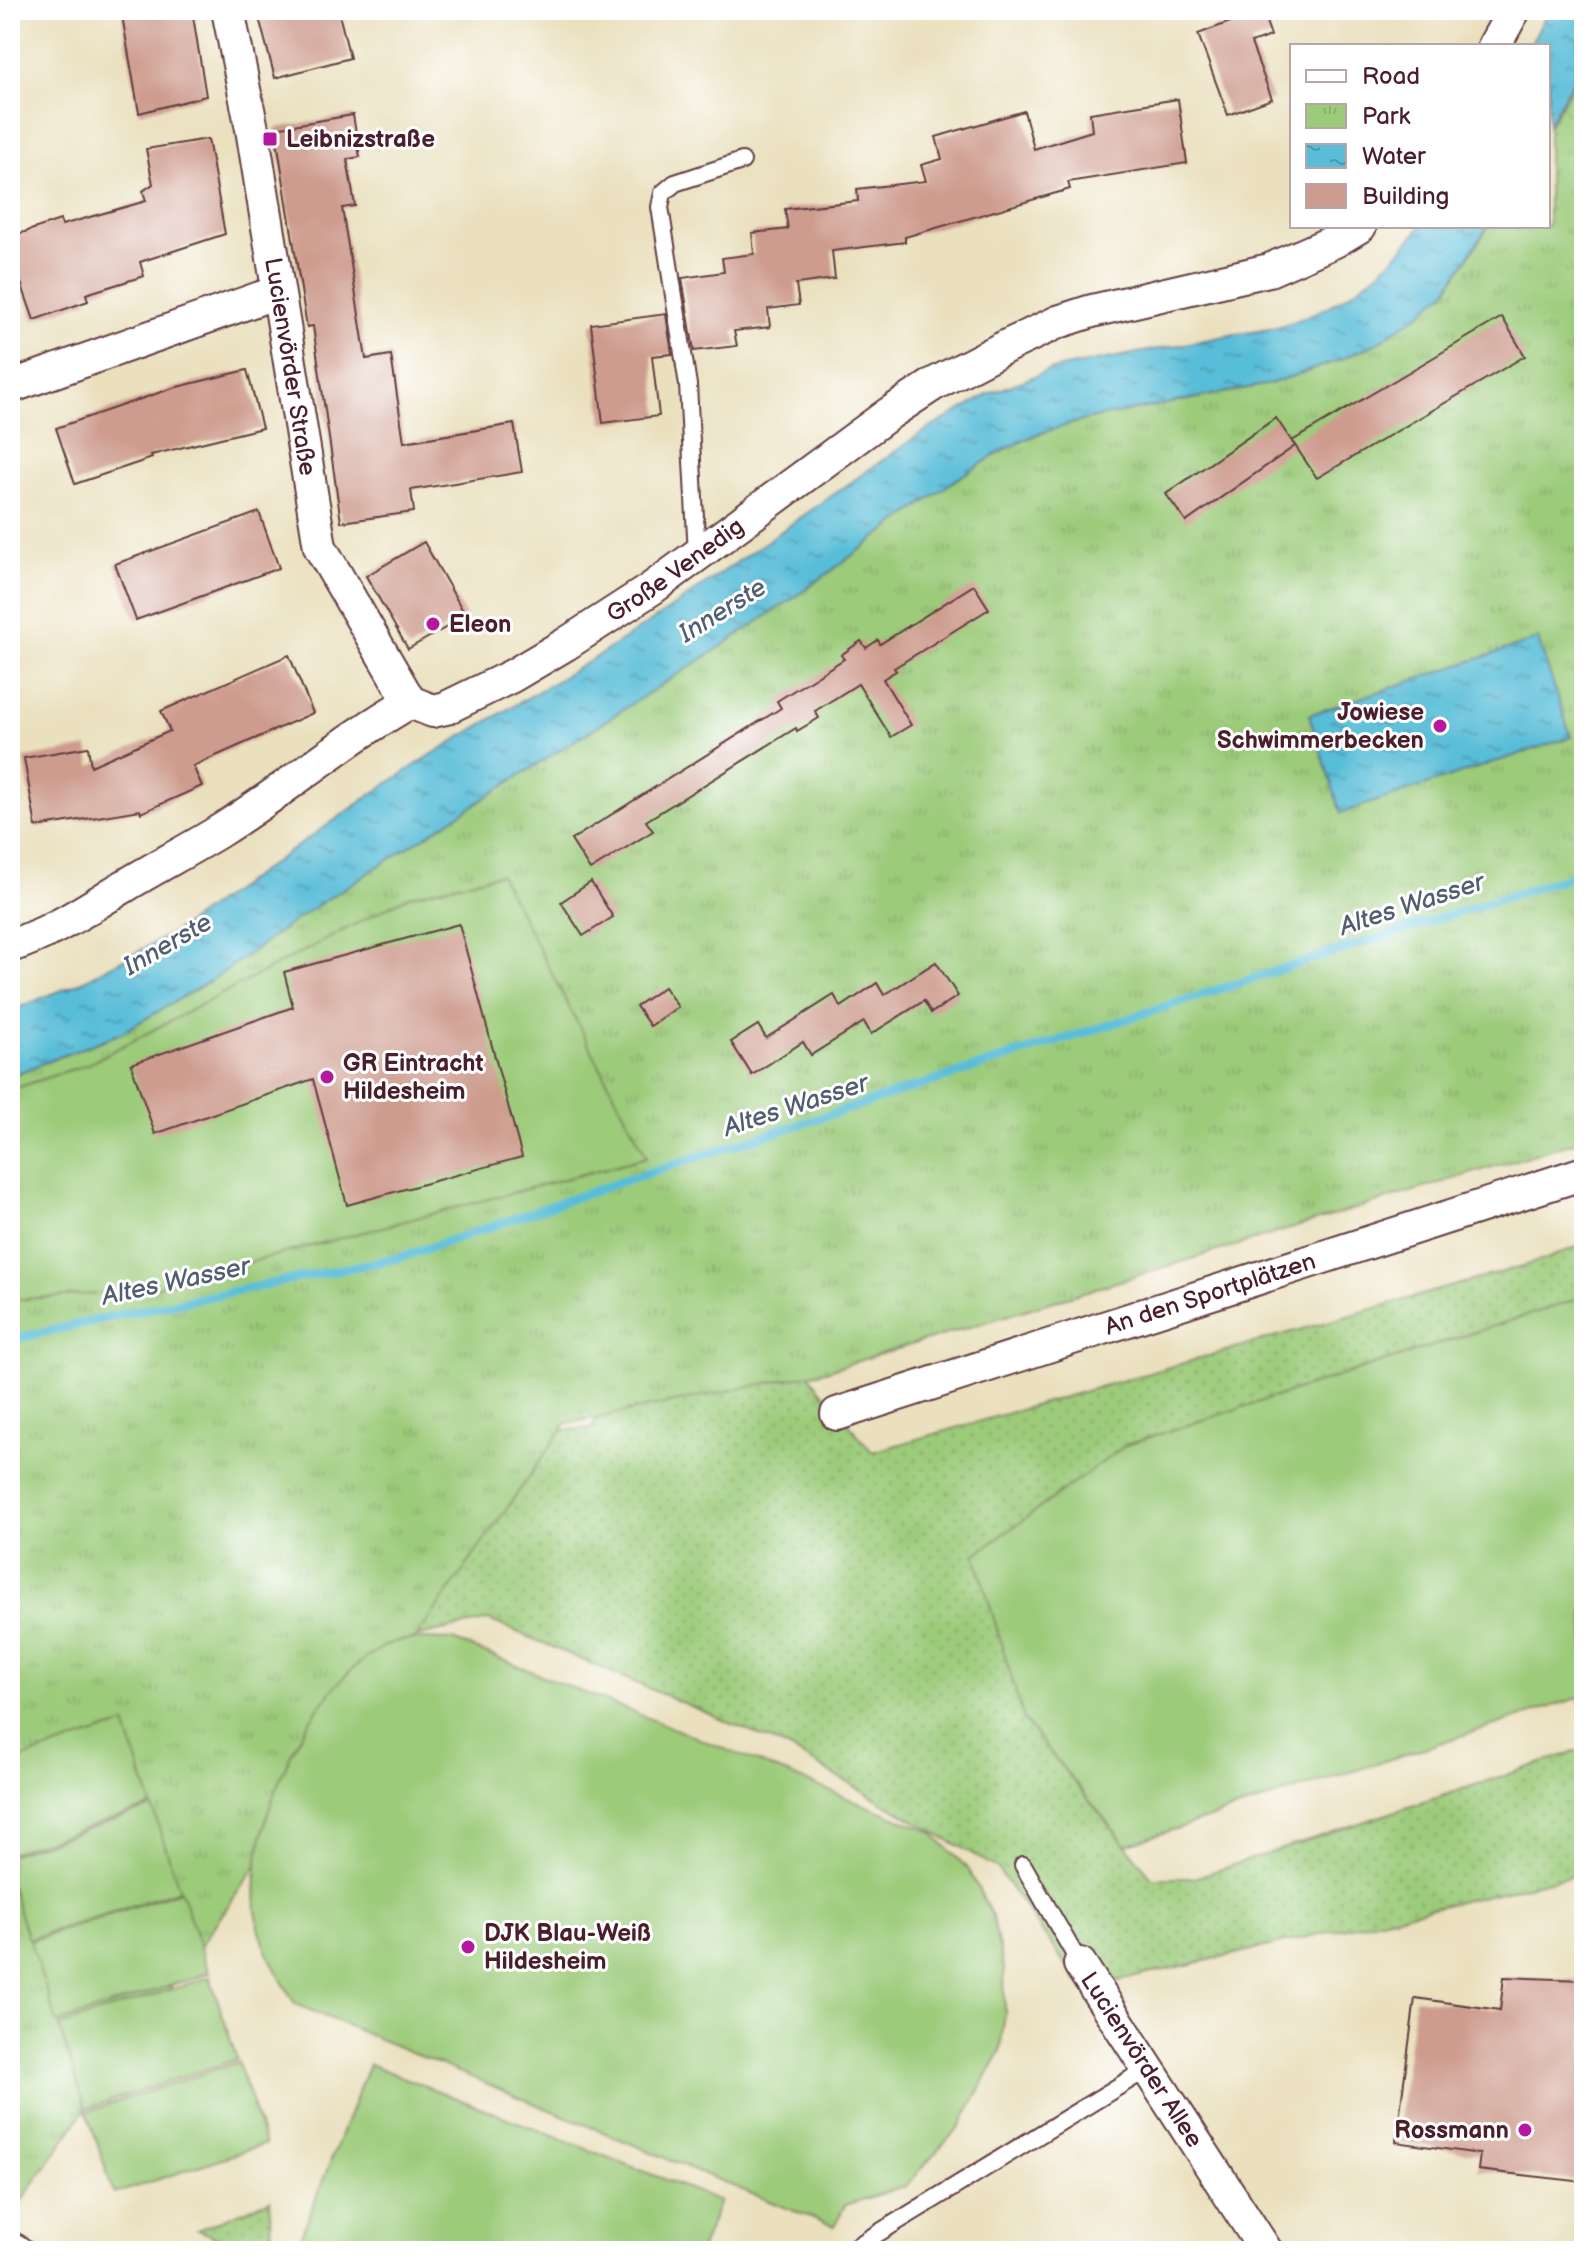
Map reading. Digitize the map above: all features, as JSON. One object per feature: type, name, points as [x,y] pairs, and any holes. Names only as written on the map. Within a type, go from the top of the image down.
[{"type":"street","name":"Lucienvörder Straße","points":[[228,10],[252,129],[320,547],[410,702]]},
{"type":"street","points":[[1495,44],[1514,10]]},
{"type":"street","name":"Große Venedig","points":[[410,702],[433,711],[462,701],[566,644],[651,589],[890,413],[934,384],[1007,346],[1058,322],[1092,311],[1269,270],[1357,228]]},
{"type":"street","points":[[10,387],[277,292]]},
{"type":"street","points":[[10,946],[73,920],[219,831],[381,718],[410,702]]},
{"type":"street","name":"An den Sportplätzen","points":[[837,1414],[1584,1173]]},
{"type":"street","name":"Lucienvörder Allee","points":[[1080,1964],[1266,2251]]},
{"type":"street","points":[[10,2248],[16,2251]]},
{"type":"lane","points":[[697,555],[688,385],[660,207],[663,193],[675,183],[742,161]]},
{"type":"lane","name":"Lucienvörder Allee","points":[[1023,1865],[1080,1964]]},
{"type":"lane","points":[[849,2251],[1147,2069]]},
{"type":"green space","points":[[1584,67],[1584,1139],[822,1372],[566,1424],[10,2217],[10,1076],[121,1033],[215,978],[304,914],[722,646],[802,592],[955,480],[1004,450],[1037,434],[1088,419],[1269,384],[1337,361],[1375,344],[1446,291],[1488,228],[1550,228],[1550,124]]},
{"type":"green space","name":"GR Eintracht Hildesheim","points":[[500,874],[647,1157],[141,1291],[10,1300],[10,1090],[88,1064],[409,896]]},
{"type":"green space","points":[[1584,1244],[1584,1297],[1126,1445],[1024,1720],[1152,1878],[1194,1878],[1584,1749],[1584,1873],[1083,1989],[997,1868],[786,1747],[489,1620],[393,1642],[10,1487],[329,1450],[592,1428],[624,1369],[763,1320],[872,1452],[1544,1260]]},
{"type":"green space","points":[[1584,1297],[1584,1696],[1126,1845],[1024,1720],[975,1555],[1126,1445]]},
{"type":"green space","points":[[421,1639],[453,1640],[932,1832],[969,1870],[992,1916],[1004,1970],[1005,2012],[1000,2052],[961,2125],[906,2186],[845,2205],[834,2226],[295,2004],[265,1947],[256,1909],[256,1874],[273,1797],[289,1758],[334,1688],[361,1662],[391,1643]]},
{"type":"green space","points":[[125,1724],[152,1806],[10,1853],[10,1762]]},
{"type":"green space","points":[[152,1807],[180,1890],[28,1939],[10,1883],[10,1855]]},
{"type":"green space","points":[[181,1891],[209,1973],[57,2023],[30,1941]]},
{"type":"green space","points":[[210,1977],[237,2059],[86,2109],[59,2026]]},
{"type":"green space","points":[[238,2062],[265,2144],[114,2194],[87,2112]]},
{"type":"green space","points":[[369,2064],[720,2201],[700,2251],[295,2251]]},
{"type":"green space","points":[[270,2200],[272,2236],[281,2251],[251,2251],[197,2230]]},
{"type":"water","points":[[1549,10],[1584,10],[1584,62],[1550,121],[1550,44],[1530,44]]},
{"type":"water","name":"Innerste","points":[[1419,228],[1487,228],[1446,291],[1417,316],[1375,344],[1337,361],[1269,384],[1088,419],[1037,434],[1004,450],[955,480],[802,592],[722,646],[304,914],[215,978],[121,1033],[10,1076],[10,1011],[77,984],[173,933],[434,753],[598,656],[667,611],[920,434],[989,394],[1050,370],[1290,323],[1340,300],[1363,285]]},
{"type":"water","name":"Jowiese Schwimmerbecken","points":[[1538,639],[1571,737],[1341,813],[1309,715]]},
{"type":"building","points":[[121,10],[192,10],[206,96],[139,113]]},
{"type":"building","points":[[257,10],[338,10],[350,58],[275,78]]},
{"type":"building","points":[[1262,10],[1271,36],[1251,43],[1272,99],[1228,115],[1198,34]]},
{"type":"building","points":[[1178,99],[1187,163],[1068,182],[1070,189],[905,237],[905,242],[832,251],[835,279],[796,284],[799,305],[768,309],[770,327],[734,331],[737,346],[694,351],[682,278],[724,272],[722,258],[754,254],[752,233],[788,229],[785,209],[858,201],[857,189],[926,181],[921,165],[942,159],[936,137],[1024,111],[1034,149],[1092,131],[1090,113]]},
{"type":"building","points":[[353,115],[360,157],[347,159],[355,206],[342,208],[366,359],[391,355],[404,442],[514,424],[522,472],[411,490],[414,512],[341,522],[313,326],[307,327],[275,128]]},
{"type":"building","points":[[208,139],[225,234],[140,262],[144,276],[86,294],[88,301],[34,320],[10,251],[10,237],[60,220],[62,225],[146,201],[143,191],[153,184],[146,149]]},
{"type":"building","points":[[666,314],[672,354],[652,356],[659,416],[603,423],[591,324]]},
{"type":"building","points":[[1502,317],[1525,356],[1317,478],[1292,441]]},
{"type":"building","points":[[247,370],[262,428],[151,455],[152,458],[75,484],[56,428],[173,388]]},
{"type":"building","points":[[1276,418],[1295,446],[1186,522],[1166,494]]},
{"type":"building","points":[[259,512],[279,568],[136,620],[115,564]]},
{"type":"building","points":[[424,542],[466,616],[408,649],[366,576]]},
{"type":"building","points":[[974,585],[989,609],[894,668],[896,671],[883,679],[911,725],[891,737],[858,684],[815,711],[819,718],[797,731],[796,728],[646,821],[653,831],[590,870],[571,840],[781,708],[777,701],[844,659],[841,655],[861,641],[866,648],[878,640],[880,644]]},
{"type":"building","points":[[289,655],[313,713],[193,766],[202,786],[141,813],[140,810],[36,827],[24,758],[88,747],[91,766],[170,731],[161,711]]},
{"type":"building","points":[[591,882],[613,917],[583,936],[561,902]]},
{"type":"building","points":[[459,924],[522,1157],[347,1205],[313,1079],[155,1134],[131,1064],[293,1007],[284,972]]},
{"type":"building","points":[[936,962],[958,996],[931,1013],[924,1001],[871,1034],[864,1022],[811,1055],[803,1042],[752,1075],[731,1042],[758,1025],[766,1038],[834,995],[841,1007],[877,983],[884,995]]},
{"type":"building","points":[[664,987],[678,1007],[650,1026],[636,1006]]},
{"type":"building","points":[[1504,1977],[1584,1980],[1584,2182],[1478,2170],[1480,2154],[1396,2142],[1415,1998],[1500,2010]]},
{"type":"waterway","name":"Altes Wasser","points":[[10,1340],[402,1257],[620,1182],[1584,872]]},
{"type":"place","name":"Leibnizstraße","points":[[270,139]]},
{"type":"place","name":"Eleon","points":[[433,624]]},
{"type":"place","name":"Jowiese Schwimmerbecken","points":[[1440,726]]},
{"type":"place","name":"GR Eintracht Hildesheim","points":[[327,1077]]},
{"type":"place","name":"DJK Blau-Weiß Hildesheim","points":[[468,1947]]},
{"type":"place","name":"Rossmann","points":[[1525,2130]]}]
